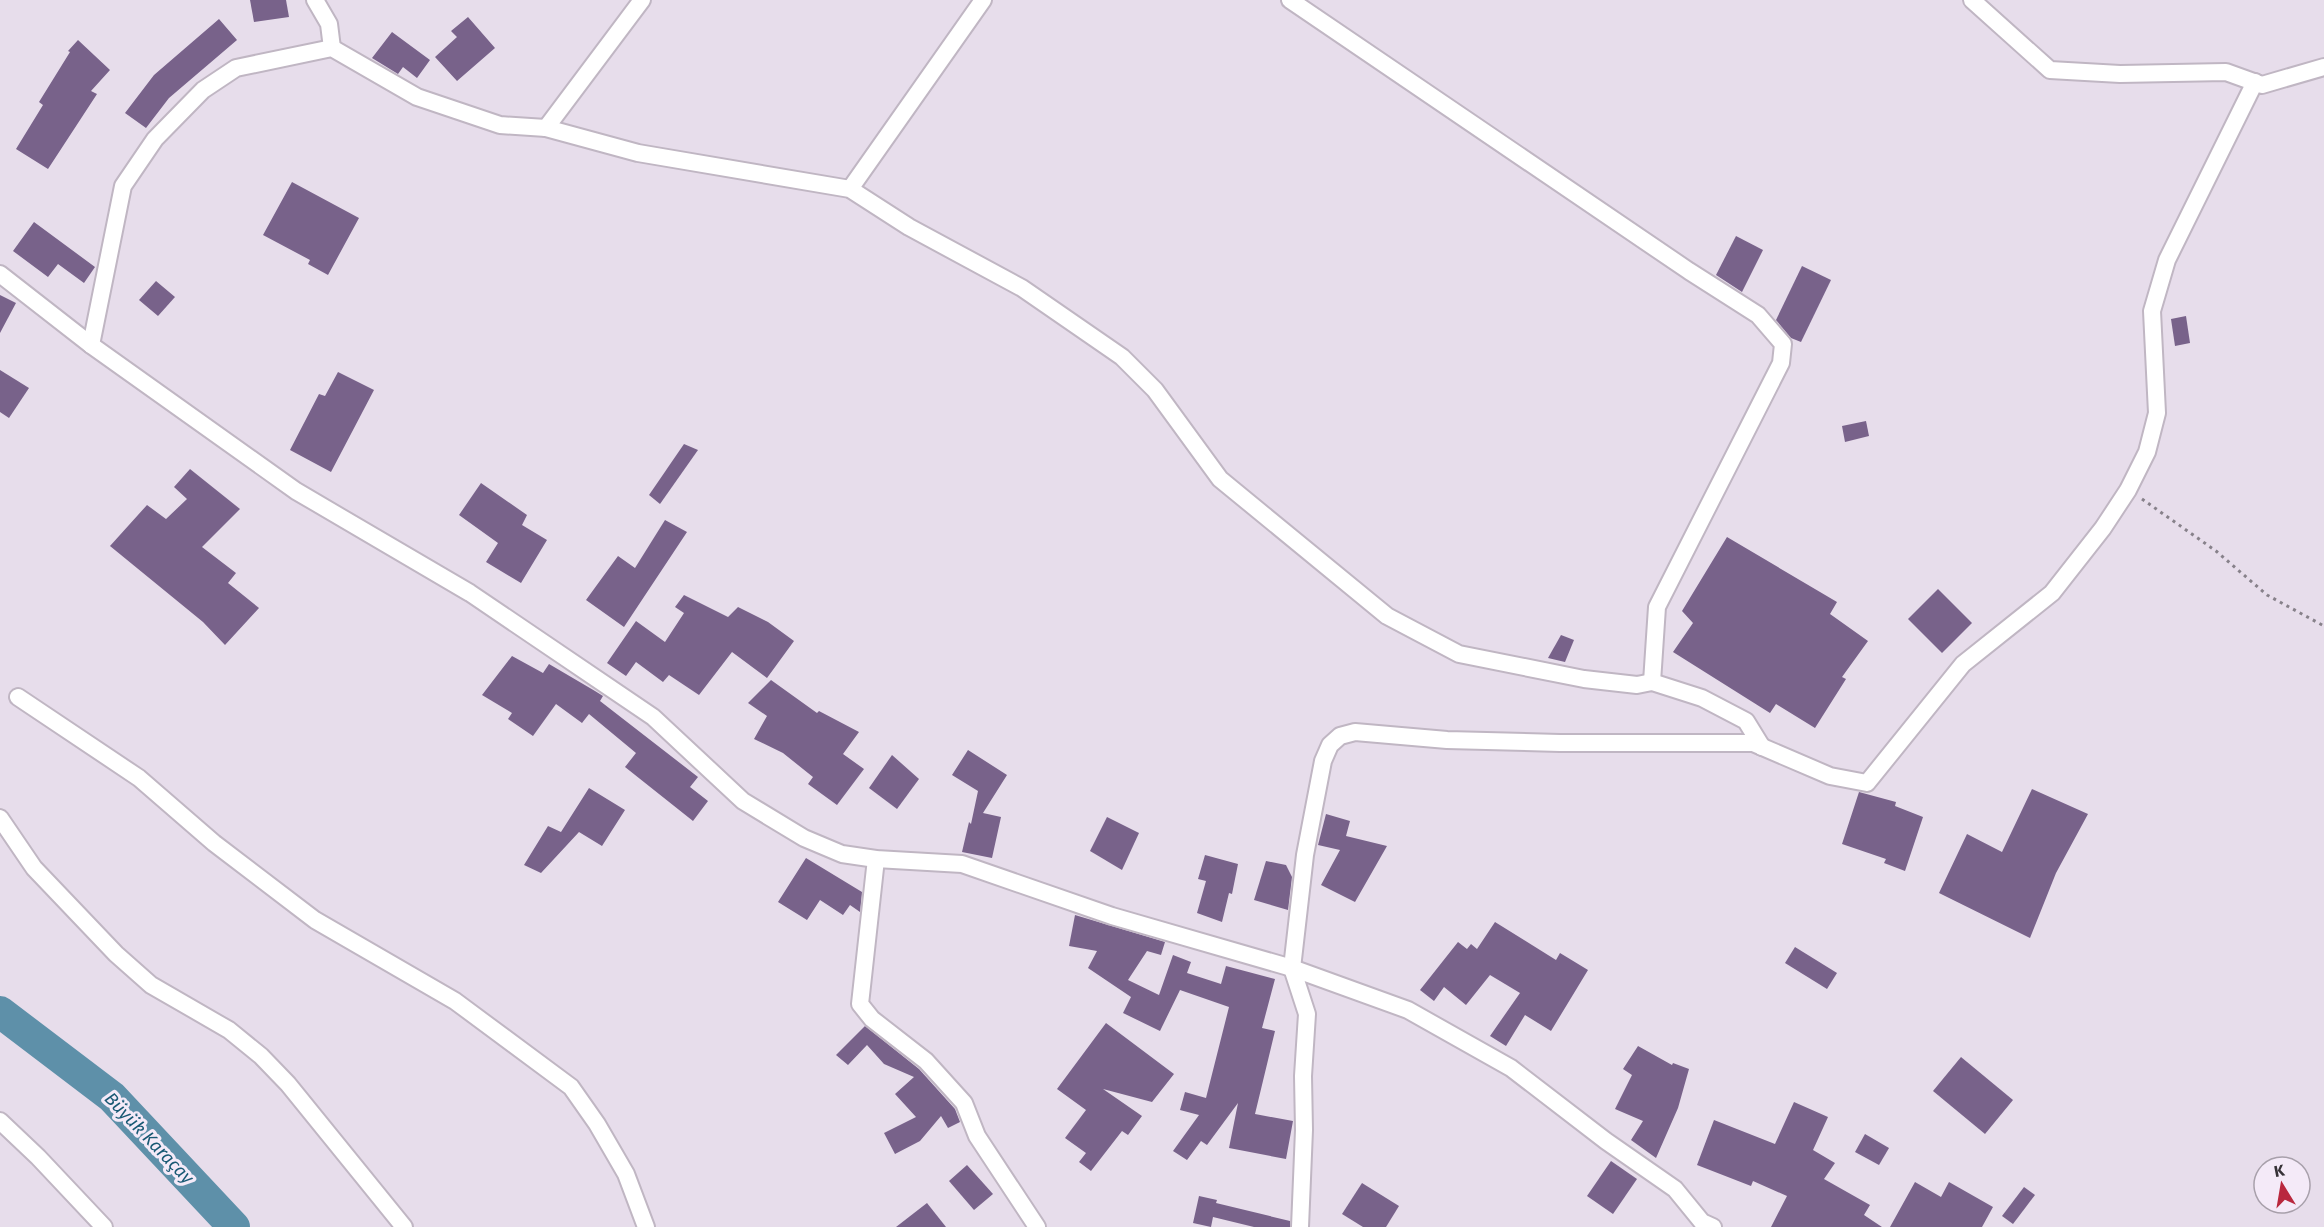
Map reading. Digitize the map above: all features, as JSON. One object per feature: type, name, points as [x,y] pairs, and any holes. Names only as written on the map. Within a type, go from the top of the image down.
[{"type":"street","points":[[315,0],[329,24],[332,48]]},
{"type":"street","points":[[546,128],[642,0]]},
{"type":"street","points":[[850,189],[983,0]]},
{"type":"street","points":[[1290,0],[1689,272],[1758,315],[1783,344],[1781,363],[1657,607],[1652,682]]},
{"type":"street","points":[[1971,0],[2050,70],[2120,74],[2226,72],[2262,85],[2324,67]]},
{"type":"street","points":[[91,345],[123,186],[154,139],[203,90],[236,68],[332,48],[417,97],[501,125],[546,128],[638,153],[850,189],[909,227],[1022,288],[1122,357],[1155,390],[1220,480],[1387,616],[1459,654],[1584,679],[1637,685],[1652,682],[1701,698],[1746,721],[1762,747]]},
{"type":"street","points":[[1300,1227],[1304,1130],[1303,1076],[1307,1014],[1292,968],[1305,855],[1321,773],[1330,746],[1340,736],[1355,732],[1447,740],[1560,744],[1753,742],[1830,776],[1867,783],[1963,664],[2052,592],[2103,528],[2128,490],[2147,452],[2157,413],[2152,311],[2167,260],[2255,82]]},
{"type":"street","points":[[0,274],[91,345],[296,491],[470,592],[653,717],[744,801],[804,838],[842,854],[876,859],[962,864],[1112,916],[1292,968],[1408,1010],[1511,1068],[1606,1141],[1675,1189],[1706,1225]]},
{"type":"street","points":[[18,697],[139,778],[214,843],[315,920],[455,1001],[571,1088],[597,1124],[626,1174],[646,1227]]},
{"type":"street","points":[[0,818],[34,868],[116,954],[151,985],[229,1030],[281,1077],[404,1227]]},
{"type":"street","points":[[876,859],[860,1004],[872,1019],[926,1061],[964,1103],[977,1136],[1037,1227]]},
{"type":"street","points":[[0,1121],[38,1157],[104,1227]]},
{"type":"path","points":[[2128,490],[2216,551],[2267,595],[2324,626]]},
{"type":"building","points":[[250,0],[286,0],[289,17],[254,22]]},
{"type":"building","points":[[468,17],[495,48],[457,81],[435,57],[457,37],[451,31]]},
{"type":"building","points":[[219,19],[237,40],[169,98],[146,128],[125,113],[154,75]]},
{"type":"building","points":[[392,32],[430,60],[417,78],[403,67],[398,74],[372,58]]},
{"type":"building","points":[[78,40],[110,70],[91,91],[97,94],[48,169],[16,149],[43,105],[39,102],[70,52],[68,51]]},
{"type":"building","points":[[292,182],[359,218],[328,275],[308,264],[310,260],[263,235]]},
{"type":"building","points":[[34,222],[95,267],[84,283],[58,264],[48,277],[13,251]]},
{"type":"building","points":[[1736,236],[1763,250],[1742,292],[1716,275]]},
{"type":"building","points":[[1802,266],[1831,280],[1801,342],[1791,338],[1776,320]]},
{"type":"building","points":[[156,281],[175,297],[158,316],[139,300]]},
{"type":"building","points":[[0,295],[16,303],[0,333]]},
{"type":"building","points":[[2186,316],[2190,343],[2175,346],[2171,319]]},
{"type":"building","points":[[0,370],[29,388],[9,418],[0,412]]},
{"type":"building","points":[[338,372],[374,390],[331,472],[290,450],[319,394],[325,396]]},
{"type":"building","points":[[1866,421],[1869,436],[1845,442],[1842,426]]},
{"type":"building","points":[[684,444],[698,450],[660,504],[649,495]]},
{"type":"building","points":[[190,469],[240,509],[202,547],[236,573],[228,583],[259,608],[225,645],[203,622],[110,546],[147,505],[166,519],[187,499],[174,487]]},
{"type":"building","points":[[481,483],[527,515],[522,525],[547,540],[521,583],[486,562],[498,543],[459,515]]},
{"type":"building","points":[[665,520],[687,532],[624,627],[586,600],[618,556],[635,568]]},
{"type":"building","points":[[1727,537],[1837,602],[1830,614],[1868,641],[1842,677],[1846,679],[1815,728],[1776,704],[1770,713],[1673,652],[1693,623],[1682,611]]},
{"type":"building","points":[[1938,589],[1972,623],[1942,653],[1908,619]]},
{"type":"building","points":[[684,595],[728,617],[738,607],[768,622],[794,641],[767,678],[732,652],[699,695],[669,675],[663,682],[636,662],[626,676],[607,663],[636,621],[665,642],[684,613],[675,607]]},
{"type":"building","points":[[1561,635],[1574,640],[1565,662],[1548,658]]},
{"type":"building","points":[[512,656],[543,673],[549,664],[603,696],[600,701],[698,777],[690,787],[708,801],[693,821],[625,767],[636,753],[589,714],[582,723],[556,704],[533,736],[508,719],[512,713],[482,695]]},
{"type":"building","points":[[771,680],[817,713],[819,711],[859,732],[843,754],[864,769],[837,805],[808,784],[813,777],[783,753],[754,739],[767,716],[748,703]]},
{"type":"building","points":[[968,750],[1007,775],[983,813],[1001,817],[992,858],[962,852],[978,791],[952,775]]},
{"type":"building","points":[[892,755],[919,779],[897,809],[869,788]]},
{"type":"building","points":[[589,788],[625,810],[602,846],[579,832],[541,873],[524,865],[548,826],[561,832]]},
{"type":"building","points":[[2032,789],[2088,814],[2056,873],[2030,938],[1939,893],[1967,834],[2002,852]]},
{"type":"building","points":[[1859,792],[1896,802],[1895,806],[1923,817],[1905,871],[1884,863],[1886,859],[1842,844]]},
{"type":"building","points":[[1326,814],[1350,821],[1346,836],[1387,846],[1355,902],[1321,885],[1340,850],[1318,845]]},
{"type":"building","points":[[1107,817],[1139,833],[1122,870],[1090,851]]},
{"type":"building","points":[[1205,855],[1238,864],[1232,894],[1229,893],[1222,922],[1197,913],[1206,881],[1198,879]]},
{"type":"building","points":[[806,858],[862,892],[860,912],[850,905],[843,915],[820,900],[807,920],[778,902]]},
{"type":"building","points":[[1266,861],[1286,865],[1292,877],[1288,910],[1254,900]]},
{"type":"building","points":[[1075,915],[1165,942],[1161,955],[1147,951],[1128,980],[1159,995],[1173,955],[1191,962],[1187,973],[1221,984],[1226,966],[1275,979],[1262,1028],[1275,1031],[1255,1114],[1293,1121],[1286,1159],[1229,1148],[1238,1103],[1207,1145],[1201,1141],[1187,1160],[1173,1151],[1199,1115],[1180,1110],[1185,1092],[1206,1098],[1229,1007],[1180,990],[1160,1031],[1123,1013],[1131,997],[1088,968],[1097,951],[1069,946]]},
{"type":"building","points":[[1495,922],[1556,960],[1560,953],[1588,970],[1551,1031],[1525,1015],[1506,1046],[1490,1036],[1520,993],[1490,975],[1466,1005],[1444,987],[1434,1001],[1420,990],[1458,942],[1467,949],[1471,944],[1477,949]]},
{"type":"building","points":[[1795,947],[1837,973],[1827,989],[1785,963]]},
{"type":"building","points":[[1106,1023],[1174,1074],[1152,1102],[1103,1089],[1142,1116],[1128,1135],[1122,1131],[1091,1171],[1079,1162],[1086,1153],[1065,1138],[1086,1110],[1057,1089]]},
{"type":"building","points":[[865,1026],[919,1069],[955,1109],[960,1122],[948,1128],[941,1116],[920,1141],[895,1154],[884,1133],[916,1117],[895,1094],[914,1077],[884,1064],[867,1045],[848,1065],[836,1055]]},
{"type":"building","points":[[1638,1046],[1672,1065],[1673,1063],[1689,1069],[1678,1108],[1656,1158],[1631,1140],[1643,1121],[1615,1109],[1632,1075],[1623,1069]]},
{"type":"building","points":[[1961,1057],[2013,1100],[1985,1134],[1933,1091]]},
{"type":"building","points":[[1794,1102],[1828,1117],[1813,1150],[1835,1163],[1824,1179],[1870,1205],[1864,1215],[1882,1227],[1771,1227],[1787,1196],[1753,1181],[1751,1186],[1697,1165],[1714,1120],[1775,1144]]},
{"type":"building","points":[[1865,1134],[1889,1148],[1879,1165],[1855,1152]]},
{"type":"building","points":[[1611,1161],[1637,1179],[1613,1214],[1587,1196]]},
{"type":"building","points":[[967,1165],[993,1194],[974,1210],[949,1181]]},
{"type":"building","points":[[1915,1182],[1941,1197],[1949,1182],[1993,1207],[1982,1227],[1890,1227]]},
{"type":"building","points":[[1362,1183],[1399,1206],[1386,1227],[1363,1227],[1342,1214]]},
{"type":"building","points":[[2024,1187],[2035,1195],[2013,1224],[2002,1216]]},
{"type":"building","points":[[1199,1196],[1217,1200],[1216,1203],[1290,1221],[1290,1227],[1254,1227],[1213,1217],[1211,1227],[1193,1223]]},
{"type":"building","points":[[927,1203],[946,1227],[896,1227]]},
{"type":"waterway","name":"Büyük Karaçay","points":[[0,1012],[112,1097],[234,1227]]}]
